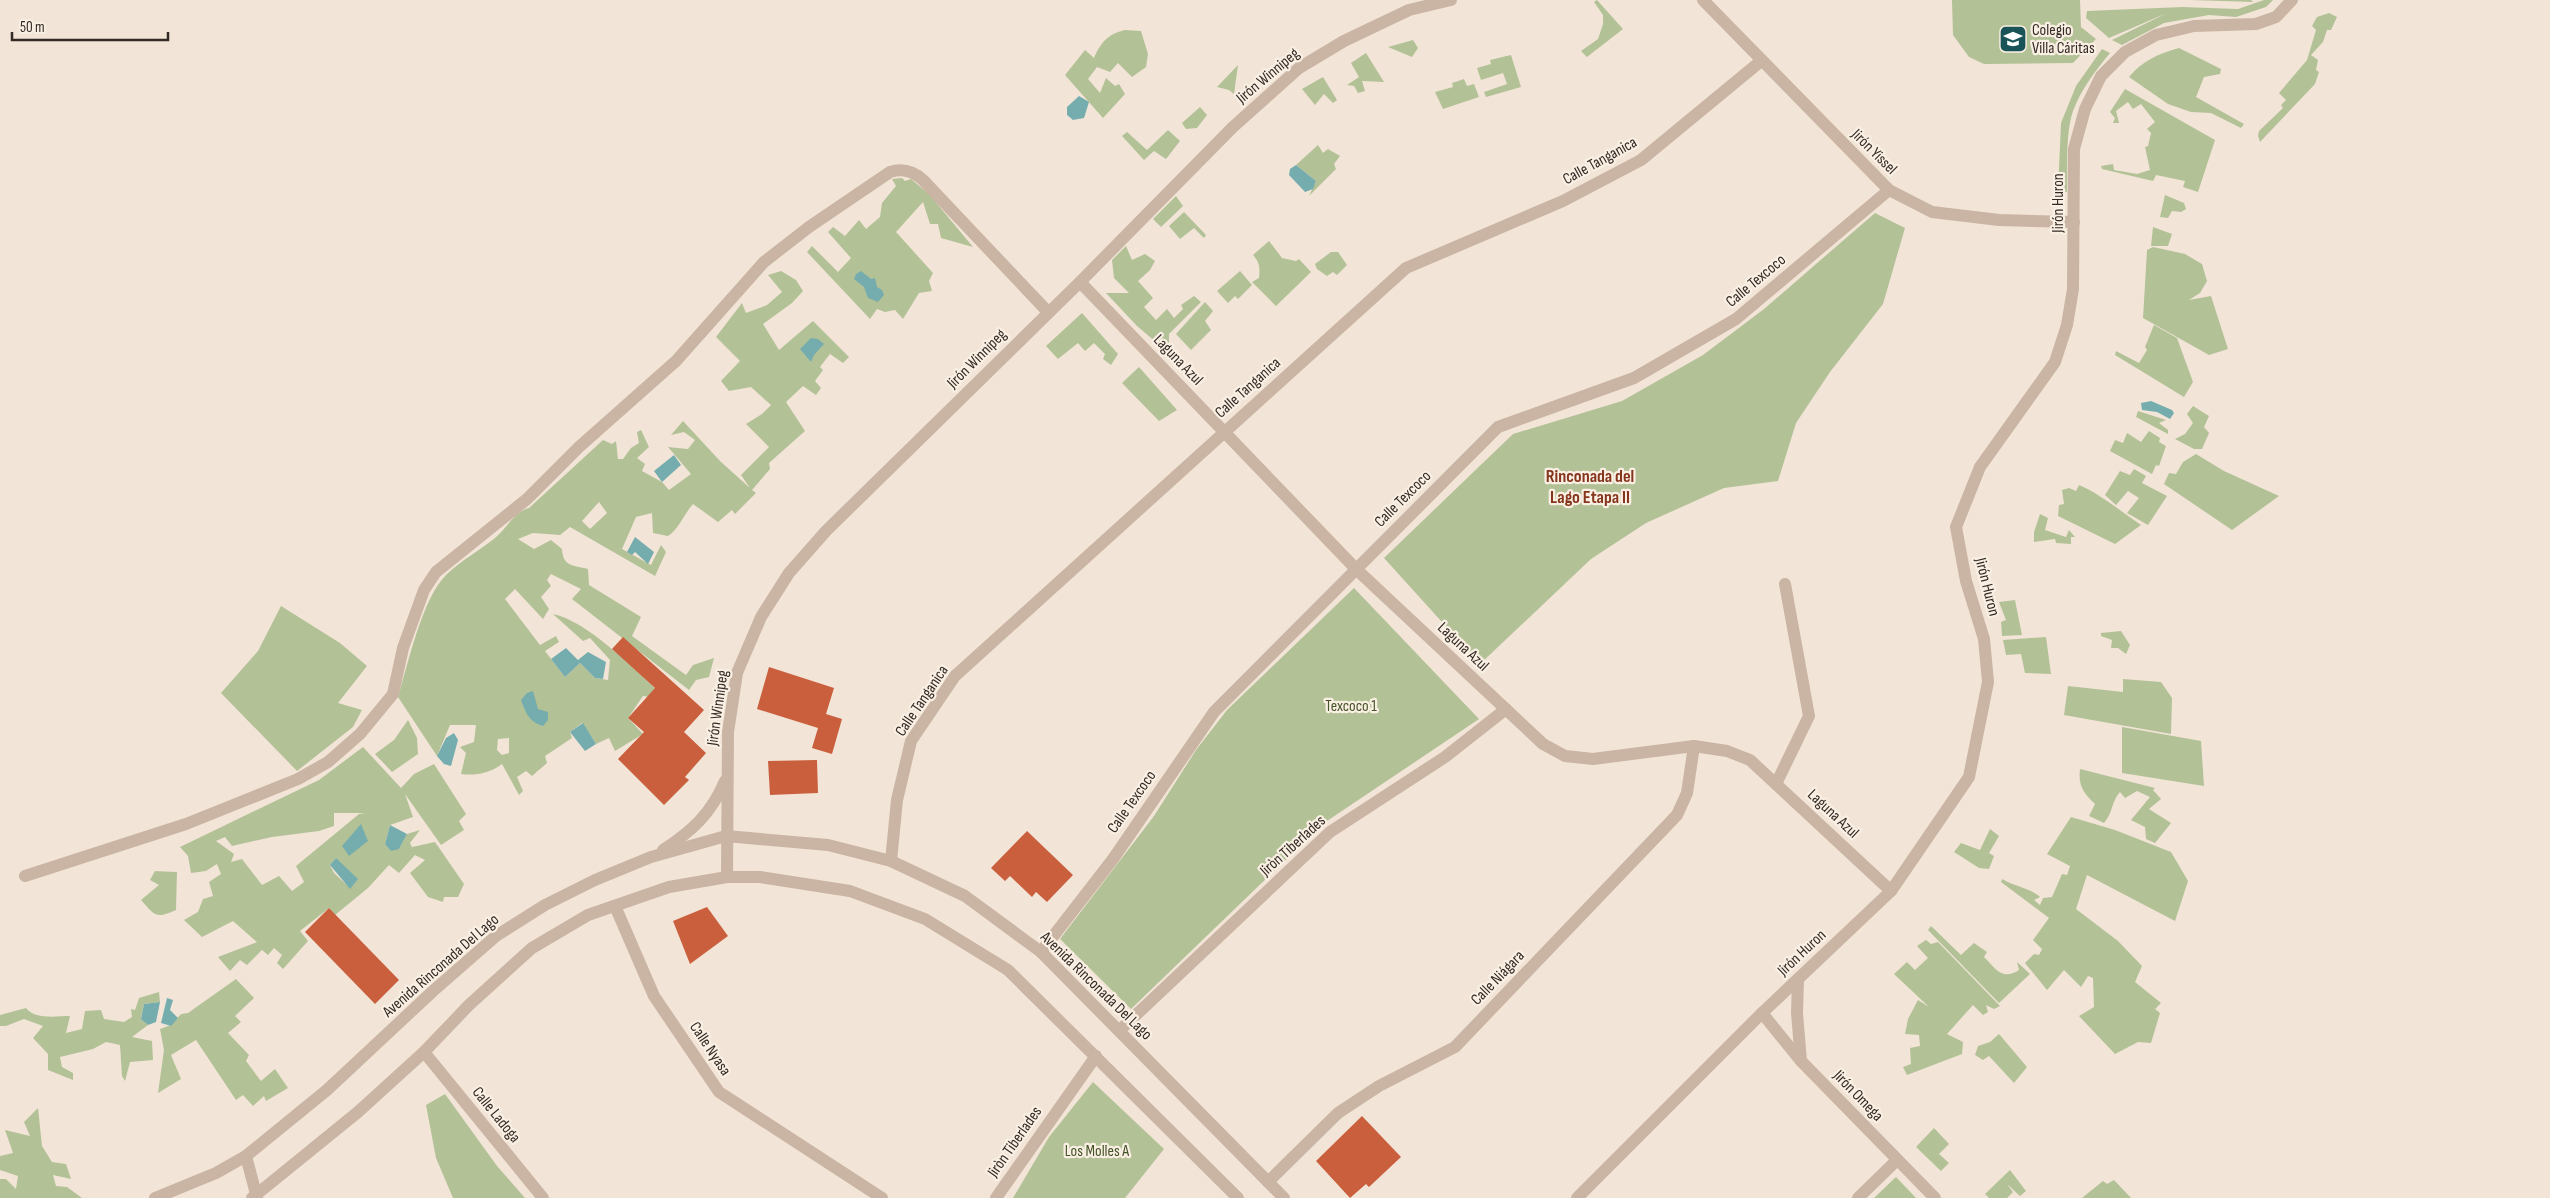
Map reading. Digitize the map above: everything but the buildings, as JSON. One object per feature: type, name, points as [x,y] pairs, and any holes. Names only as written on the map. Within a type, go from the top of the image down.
[{"type":"street","name":"Jirón Winnipeg","points":[[727,877],[728,732],[737,673],[761,617],[789,573],[826,531],[1080,282],[1233,127],[1300,68],[1344,41],[1409,10],[1451,0]]},
{"type":"street","name":"Jirón Yissel","points":[[1703,0],[1889,190],[1932,212],[1999,220],[2074,222]]},
{"type":"street","name":"Jirón Huron","points":[[1577,1198],[1762,1013],[1891,891],[1969,777],[1988,682],[1984,639],[1966,581],[1956,527],[1980,467],[2055,362],[2066,325],[2073,289],[2074,149],[2084,109],[2101,76],[2125,52],[2156,35],[2194,26],[2256,24],[2276,17],[2292,0]]},
{"type":"street","name":"Calle Tanganica","points":[[891,862],[896,800],[911,741],[956,676],[1406,268],[1563,201],[1641,160],[1761,60]]},
{"type":"street","points":[[25,876],[186,824],[298,779],[328,762],[360,734],[392,694],[403,648],[424,590],[436,572],[527,498],[579,447],[676,361],[764,262],[809,227],[890,172],[904,170],[918,175],[1048,312]]},
{"type":"street","name":"Calle Texcoco","points":[[1041,952],[1113,859],[1214,712],[1498,426],[1634,378],[1736,319],[1889,190]]},
{"type":"street","name":"Laguna Azul","points":[[1080,282],[1356,569],[1543,744],[1565,756],[1593,759],[1694,746],[1727,751],[1750,760],[1891,891]]},
{"type":"street","points":[[1776,784],[1809,716],[1785,584]]},
{"type":"street","name":"Jiròn Tiberlades","points":[[1120,1030],[1330,832],[1445,757],[1506,708]]},
{"type":"street","name":"Calle Niágara","points":[[1268,1182],[1338,1113],[1379,1086],[1455,1047],[1678,815],[1687,793],[1694,746]]},
{"type":"street","points":[[652,857],[699,824],[719,796],[727,777]]},
{"type":"street","name":"Avenida Rinconada Del Lago","points":[[155,1198],[216,1173],[246,1156],[327,1090],[433,991],[496,936],[545,906],[595,880],[652,857],[726,836],[828,845],[891,862],[966,896],[1041,952],[1284,1198]]},
{"type":"street","points":[[246,1156],[256,1197],[358,1112],[424,1052],[468,1004],[532,948],[588,915],[668,887],[727,877],[760,877],[850,891],[925,919],[1008,970],[1238,1198]]},
{"type":"street","name":"Calle Nyasa","points":[[615,906],[654,996],[720,1092],[882,1198]]},
{"type":"street","points":[[1798,979],[1797,1013],[1801,1061]]},
{"type":"street","name":"Jirón Omega","points":[[1762,1013],[1801,1061],[1935,1198]]},
{"type":"street","name":"Calle Ladoga","points":[[424,1052],[543,1198]]},
{"type":"street","name":"Jiròn Tiberlades","points":[[996,1198],[1096,1056]]},
{"type":"street","points":[[1858,1198],[1897,1160]]},
{"type":"green space","points":[[1597,0],[1623,29],[1587,57],[1581,51],[1598,39],[1603,24],[1603,15],[1594,2]]},
{"type":"green space","points":[[1952,0],[2080,0],[2081,27],[2096,39],[2073,63],[1984,64],[1969,57],[1953,35]]},
{"type":"green space","points":[[2190,0],[2251,0],[2253,2]]},
{"type":"green space","points":[[2264,0],[2273,0],[2266,7],[2236,17],[2209,15],[2164,23],[2122,45],[2112,40],[2167,13],[2109,38],[2086,18],[2087,11],[2182,7],[2238,9]]},
{"type":"green space","points":[[2329,13],[2337,17],[2331,30],[2327,30],[2323,42],[2311,55],[2318,60],[2316,70],[2319,72],[2315,84],[2260,142],[2259,131],[2283,108],[2281,105],[2286,100],[2279,93],[2307,60],[2316,30],[2312,26],[2317,17]]},
{"type":"green space","points":[[1125,30],[1141,31],[1148,54],[1146,67],[1132,77],[1118,63],[1110,72],[1097,67],[1088,79],[1100,93],[1106,78],[1115,86],[1119,84],[1125,94],[1103,118],[1065,75],[1085,50],[1094,58],[1099,47],[1110,36]]},
{"type":"green space","points":[[1413,40],[1418,48],[1412,57],[1388,47]]},
{"type":"green space","points":[[2179,48],[2221,69],[2220,74],[2204,77],[2196,97],[2244,124],[2241,128],[2211,113],[2191,112],[2168,104],[2129,77],[2151,59]]},
{"type":"green space","points":[[2102,49],[2110,53],[2085,87],[2076,103],[2070,120],[2067,192],[2058,191],[2061,123],[2076,86]]},
{"type":"green space","points":[[1366,53],[1384,82],[1362,81],[1365,91],[1358,93],[1354,86],[1347,85],[1359,77],[1351,63]]},
{"type":"green space","points":[[1511,55],[1521,87],[1486,97],[1484,92],[1507,84],[1503,73],[1481,80],[1477,68],[1491,64],[1490,60]]},
{"type":"green space","points":[[1238,65],[1234,94],[1229,90],[1217,87]]},
{"type":"green space","points":[[1323,77],[1337,100],[1333,103],[1324,94],[1315,105],[1302,89]]},
{"type":"green space","points":[[1464,79],[1467,86],[1474,84],[1479,97],[1443,109],[1435,92],[1453,87],[1452,83]]},
{"type":"green space","points":[[2125,89],[2215,140],[2198,192],[2183,187],[2185,181],[2156,175],[2153,181],[2102,169],[2101,166],[2113,164],[2114,170],[2137,174],[2150,170],[2145,147],[2148,146],[2151,133],[2147,129],[2155,122],[2141,104],[2133,109],[2128,102],[2116,111],[2119,123],[2113,123],[2115,118],[2110,112]]},
{"type":"green space","points":[[1200,107],[1207,115],[1197,128],[1186,129],[1182,123]]},
{"type":"green space","points":[[1168,130],[1180,141],[1166,159],[1154,151],[1144,160],[1122,136],[1127,132],[1147,150]]},
{"type":"green space","points":[[1318,145],[1323,153],[1328,149],[1340,156],[1334,164],[1336,169],[1309,196],[1316,181],[1296,165]]},
{"type":"green space","points":[[902,178],[905,181],[911,179],[929,194],[973,247],[941,238],[938,224],[930,224],[923,202],[896,232],[933,273],[929,281],[932,291],[919,293],[903,319],[895,310],[885,312],[877,309],[870,319],[807,252],[812,246],[838,272],[851,258],[828,232],[833,227],[845,236],[859,220],[866,229],[880,217],[882,203],[896,186],[892,179]]},
{"type":"green space","points":[[2165,195],[2184,203],[2186,209],[2181,212],[2172,211],[2168,218],[2160,217]]},
{"type":"green space","points":[[1176,196],[1183,206],[1161,227],[1153,219]]},
{"type":"green space","points":[[1184,212],[1206,235],[1204,238],[1194,228],[1180,239],[1169,226]]},
{"type":"green space","points":[[1875,213],[1905,228],[1883,304],[1830,372],[1796,423],[1778,481],[1724,488],[1646,523],[1591,559],[1480,664],[1384,558],[1513,434],[1622,401],[1703,355],[1764,309]]},
{"type":"green space","points":[[2153,227],[2172,234],[2168,246],[2151,246]]},
{"type":"green space","points":[[1269,241],[1282,258],[1296,261],[1299,259],[1311,272],[1276,306],[1252,282],[1259,278],[1258,263],[1253,255]]},
{"type":"green space","points":[[1126,246],[1132,260],[1145,254],[1155,261],[1150,270],[1138,281],[1153,298],[1144,307],[1156,320],[1167,309],[1174,318],[1183,309],[1181,305],[1194,296],[1201,302],[1169,334],[1169,342],[1164,349],[1137,326],[1106,293],[1129,293],[1114,278],[1112,260]]},
{"type":"green space","points":[[2153,247],[2185,254],[2202,264],[2207,281],[2200,293],[2189,300],[2211,296],[2228,349],[2209,355],[2143,318],[2147,250]]},
{"type":"green space","points":[[1331,252],[1338,252],[1347,265],[1337,275],[1333,272],[1327,276],[1317,269],[1315,264]]},
{"type":"green space","points":[[781,271],[796,280],[803,291],[792,303],[763,324],[779,350],[813,321],[849,357],[843,363],[830,354],[820,367],[823,370],[815,381],[821,388],[816,395],[803,386],[786,402],[805,431],[769,463],[770,469],[752,490],[756,493],[735,514],[732,510],[718,522],[693,504],[668,536],[653,533],[652,513],[636,517],[622,549],[651,565],[661,545],[666,552],[655,576],[570,527],[560,535],[533,533],[518,539],[534,549],[551,540],[562,549],[564,559],[567,562],[573,566],[588,569],[589,585],[641,617],[632,636],[686,675],[693,665],[714,658],[709,677],[696,680],[689,690],[572,599],[581,589],[551,574],[547,580],[551,586],[541,597],[549,609],[543,619],[515,589],[505,599],[540,645],[556,636],[559,642],[545,651],[565,677],[580,663],[595,678],[608,680],[610,660],[590,638],[583,641],[553,614],[566,618],[580,626],[609,646],[658,691],[651,697],[643,696],[628,718],[643,734],[615,751],[609,738],[596,744],[582,723],[570,732],[572,738],[545,756],[547,763],[532,776],[526,771],[517,777],[523,791],[519,795],[502,764],[493,770],[482,773],[461,774],[466,753],[460,747],[474,742],[476,725],[450,725],[437,756],[398,697],[423,615],[437,586],[451,570],[495,538],[519,513],[529,508],[603,440],[612,444],[616,441],[618,459],[623,459],[631,448],[639,443],[637,432],[641,430],[649,447],[637,458],[645,464],[642,471],[662,482],[669,490],[691,474],[668,447],[688,449],[695,440],[684,432],[671,435],[683,421],[720,461],[750,488],[741,475],[769,447],[746,424],[762,414],[771,405],[751,387],[729,391],[721,381],[740,361],[716,337],[742,303],[746,313],[767,305],[782,292],[768,275]],"holes":[[[599,502],[607,513],[590,529],[582,521]],[[509,738],[509,753],[502,755],[497,750],[498,739]]]},
{"type":"green space","points":[[1240,271],[1252,285],[1238,299],[1235,296],[1228,303],[1217,291]]},
{"type":"green space","points":[[1205,302],[1213,311],[1205,321],[1211,330],[1191,350],[1176,334]]},
{"type":"green space","points":[[1082,313],[1118,354],[1111,365],[1103,359],[1105,354],[1094,343],[1085,351],[1078,343],[1058,359],[1046,346]]},
{"type":"green space","points":[[2154,325],[2177,338],[2193,382],[2184,397],[2115,355],[2116,351],[2139,363],[2147,350],[2145,347]]},
{"type":"green space","points":[[1139,367],[1177,410],[1159,421],[1122,383]]},
{"type":"green space","points":[[2193,406],[2209,416],[2204,427],[2209,433],[2202,449],[2194,449],[2175,439],[2185,434],[2193,423],[2187,414]]},
{"type":"green space","points":[[2138,411],[2166,420],[2159,423],[2168,430],[2168,434],[2136,417]]},
{"type":"green space","points":[[2149,431],[2160,438],[2159,442],[2166,446],[2159,466],[2156,465],[2152,474],[2110,451],[2115,440],[2123,443],[2127,433],[2141,442]]},
{"type":"green space","points":[[2196,454],[2224,471],[2279,496],[2232,530],[2164,484],[2169,473],[2176,474],[2183,462]]},
{"type":"green space","points":[[2134,469],[2146,476],[2142,483],[2167,496],[2148,525],[2127,513],[2139,498],[2128,491],[2116,505],[2105,495],[2120,471],[2130,475]]},
{"type":"green space","points":[[2079,485],[2103,498],[2141,525],[2115,544],[2058,516],[2059,505],[2064,504],[2062,490],[2069,488],[2076,491]]},
{"type":"green space","points":[[2040,514],[2048,518],[2045,530],[2066,537],[2069,530],[2075,537],[2071,537],[2071,544],[2056,543],[2055,539],[2034,542],[2034,532]]},
{"type":"green space","name":"Texcoco 1","points":[[1354,588],[1479,719],[1324,823],[1131,1009],[1060,939],[1154,816],[1196,750],[1227,710]]},
{"type":"green space","points":[[2015,600],[2022,635],[2002,636],[2001,622],[2006,620],[1999,602]]},
{"type":"green space","points":[[281,606],[340,643],[367,666],[338,703],[362,710],[353,727],[297,771],[221,693],[258,651]]},
{"type":"green space","points":[[2121,631],[2130,645],[2126,654],[2118,648],[2111,648],[2112,640],[2101,636],[2101,633]]},
{"type":"green space","points":[[2046,637],[2051,674],[2025,673],[2021,654],[2006,655],[2003,640]]},
{"type":"green space","points":[[2123,679],[2161,682],[2172,698],[2171,734],[2064,715],[2068,686],[2123,692]]},
{"type":"green space","points":[[408,720],[417,738],[418,754],[392,772],[375,754],[394,740]]},
{"type":"green space","points":[[2122,727],[2201,741],[2204,786],[2122,773]]},
{"type":"green space","points":[[363,747],[401,788],[414,774],[434,764],[466,814],[459,821],[464,830],[441,845],[405,794],[413,817],[390,825],[385,844],[399,849],[407,834],[420,830],[410,843],[412,847],[435,842],[464,884],[458,897],[444,897],[443,902],[428,897],[410,873],[425,860],[415,855],[399,873],[389,865],[368,888],[335,915],[329,908],[300,931],[308,941],[283,969],[277,963],[282,955],[274,948],[268,955],[262,950],[247,965],[240,960],[230,971],[218,957],[257,942],[233,921],[202,937],[184,920],[198,912],[203,899],[213,896],[209,882],[221,874],[217,864],[206,871],[191,873],[188,856],[180,847],[319,780]],"holes":[[[334,813],[365,813],[359,814],[296,866],[304,882],[292,891],[279,876],[262,885],[242,859],[231,862],[234,854],[216,841],[225,837],[232,846],[272,837],[319,831],[334,826]],[[336,858],[350,888],[334,873],[330,865]]]},
{"type":"green space","points":[[2080,769],[2155,788],[2153,790],[2161,799],[2149,809],[2171,823],[2155,843],[2146,839],[2145,827],[2131,820],[2150,797],[2137,791],[2125,798],[2120,792],[2104,823],[2089,816],[2095,804],[2082,788]]},
{"type":"green space","points":[[2071,817],[2115,830],[2171,852],[2188,881],[2175,921],[2087,875],[2076,909],[2118,941],[2142,966],[2135,982],[2161,1003],[2155,1009],[2160,1013],[2151,1043],[2138,1042],[2115,1054],[2079,1016],[2094,1007],[2093,978],[2088,976],[2081,987],[2064,970],[2047,990],[2025,963],[2034,954],[2039,955],[2042,949],[2033,940],[2049,918],[2001,882],[2002,879],[2036,894],[2040,897],[2034,900],[2040,905],[2043,898],[2052,897],[2062,874],[2067,875],[2070,866],[2047,854]]},
{"type":"green space","points":[[1990,829],[1999,836],[1989,853],[1994,856],[1989,869],[1979,868],[1954,852],[1961,843],[1980,850]]},
{"type":"green space","points":[[155,871],[177,872],[176,910],[160,915],[156,914],[141,900],[159,885],[150,880]]},
{"type":"green space","points":[[1931,926],[1961,955],[1974,943],[1987,952],[1984,957],[2000,972],[2008,974],[2019,970],[2017,962],[2030,974],[1999,1003],[1928,930]]},
{"type":"green space","points":[[1926,940],[1931,944],[1938,942],[2000,1006],[1994,1009],[1986,1005],[1988,1012],[1983,1015],[1973,1005],[1947,1034],[1963,1042],[1962,1054],[1907,1075],[1903,1067],[1911,1064],[1910,1048],[1920,1046],[1919,1035],[1905,1034],[1908,1019],[1918,1000],[1929,1007],[1894,974],[1907,962],[1915,970],[1928,958],[1917,946]]},
{"type":"green space","points":[[236,979],[254,998],[235,1016],[241,1022],[228,1033],[249,1055],[246,1061],[261,1081],[275,1069],[288,1088],[266,1101],[264,1096],[253,1106],[243,1095],[236,1100],[196,1040],[171,1055],[181,1079],[158,1093],[164,1050],[160,1029],[171,1025],[181,1014],[188,1013]]},
{"type":"green space","points":[[159,992],[160,1002],[144,1004],[141,1018],[148,1025],[132,1037],[152,1041],[153,1060],[130,1062],[125,1081],[122,1076],[120,1045],[106,1042],[93,1049],[60,1057],[62,1067],[73,1073],[73,1080],[48,1070],[48,1054],[33,1038],[43,1026],[24,1019],[6,1026],[0,1026],[0,1015],[26,1008],[40,1016],[70,1016],[66,1033],[82,1029],[85,1011],[101,1010],[104,1019],[124,1022],[132,1017],[131,1009],[135,1010],[139,998]]},
{"type":"green space","points":[[1999,1034],[2027,1067],[2014,1083],[1989,1056],[1983,1060],[1975,1055],[1978,1046],[1990,1042]]},
{"type":"green space","name":"Los Molles A","points":[[1093,1082],[1164,1149],[1125,1198],[1013,1198],[1049,1137]]},
{"type":"green space","points":[[445,1094],[497,1166],[525,1198],[453,1198],[436,1158],[426,1105]]},
{"type":"green space","points":[[38,1108],[42,1146],[52,1162],[66,1164],[71,1179],[53,1175],[56,1186],[67,1187],[82,1198],[0,1198],[0,1179],[6,1179],[16,1189],[18,1176],[0,1170],[0,1156],[13,1153],[5,1130],[30,1136],[24,1122]]},
{"type":"green space","points":[[1934,1128],[1949,1144],[1939,1154],[1949,1163],[1941,1171],[1916,1147]]},
{"type":"green space","points":[[2010,1170],[2026,1191],[2020,1196],[2007,1184],[2013,1192],[2007,1198],[1989,1198],[1985,1194]]},
{"type":"green space","points":[[1896,1177],[1916,1198],[1874,1198]]},
{"type":"green space","points":[[2114,1180],[2131,1198],[2082,1198],[2103,1181],[2107,1184]]},
{"type":"water","points":[[1079,96],[1089,102],[1084,118],[1073,120],[1067,115],[1067,107]]},
{"type":"water","points":[[1296,165],[1316,181],[1313,189],[1305,192],[1289,175],[1290,169]]},
{"type":"water","points":[[861,271],[871,279],[875,278],[877,287],[882,290],[884,295],[878,302],[868,298],[864,287],[854,279],[856,274]]},
{"type":"water","points":[[811,338],[818,339],[824,344],[814,355],[811,362],[800,349]]},
{"type":"water","points":[[2151,401],[2172,410],[2174,413],[2170,419],[2157,412],[2142,410],[2141,403]]},
{"type":"water","points":[[674,455],[681,465],[662,482],[654,471]]},
{"type":"water","points":[[635,537],[654,552],[648,564],[635,552],[632,555],[627,552]]},
{"type":"water","points":[[566,648],[578,660],[588,652],[606,662],[603,679],[595,678],[580,663],[565,677],[551,659]]},
{"type":"water","points":[[533,691],[538,709],[548,712],[548,720],[543,726],[531,719],[526,713],[521,700],[527,693]]},
{"type":"water","points":[[583,723],[596,744],[585,751],[570,732]]},
{"type":"water","points":[[454,733],[458,740],[451,766],[444,764],[437,756],[446,738]]},
{"type":"water","points":[[361,824],[368,841],[349,856],[342,846]]},
{"type":"water","points":[[390,825],[407,834],[399,849],[391,851],[385,844]]},
{"type":"water","points":[[336,858],[358,879],[350,889],[330,865]]},
{"type":"water","points":[[167,998],[173,1000],[170,1010],[178,1018],[171,1026],[161,1023]]},
{"type":"water","points":[[160,1002],[156,1022],[148,1025],[141,1019],[144,1004]]},
{"type":"place","name":"Colegio Villa Cáritas","points":[[2013,39]]},
{"type":"district","name":"Rinconada del Lago Etapa II","points":[[1590,486]]}]
